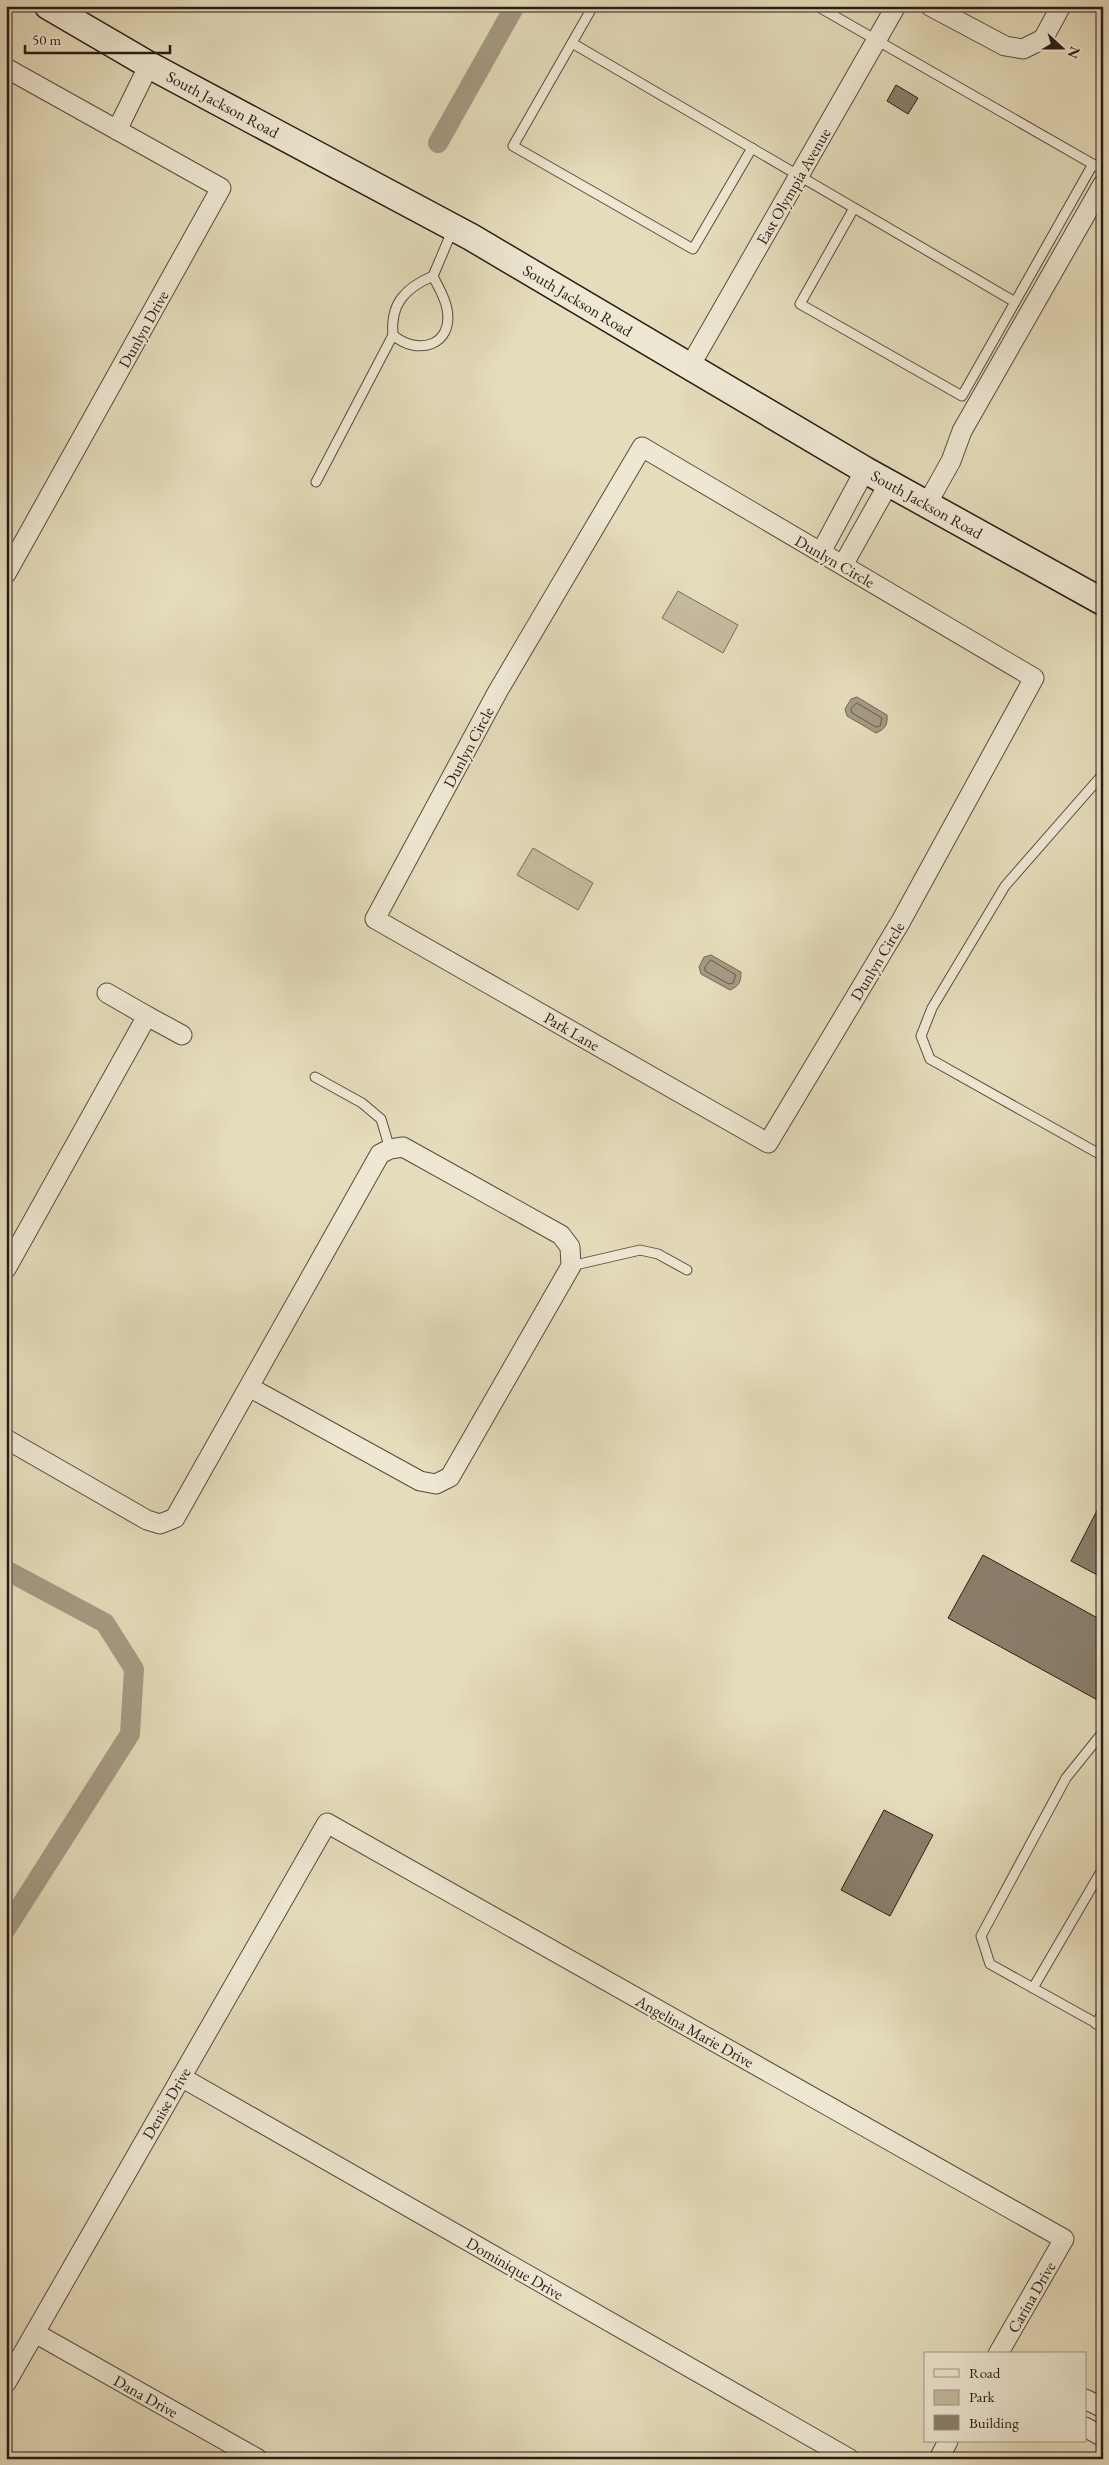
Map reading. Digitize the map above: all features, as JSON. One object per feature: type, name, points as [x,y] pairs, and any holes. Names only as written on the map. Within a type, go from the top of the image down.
[{"type":"main road","name":"South Jackson Road","points":[[48,6],[149,65],[454,227],[865,470],[1103,602]]},
{"type":"street","name":"East Olympia Avenue","points":[[690,366],[896,6]]},
{"type":"street","points":[[930,6],[1005,46],[1024,49],[1043,39],[1061,6]]},
{"type":"street","points":[[117,130],[134,101],[149,65]]},
{"type":"street","name":"Dunlyn Drive","points":[[6,68],[221,188],[6,574]]},
{"type":"street","points":[[927,504],[951,461],[962,431],[1103,184]]},
{"type":"street","name":"Dunlyn Circle","points":[[375,920],[498,691],[642,447],[1034,678],[901,921],[768,1142]]},
{"type":"street","points":[[821,552],[865,470]]},
{"type":"street","points":[[843,565],[889,483]]},
{"type":"street","name":"Park Lane","points":[[375,920],[768,1142]]},
{"type":"street","points":[[107,993],[182,1035]]},
{"type":"street","points":[[6,1269],[147,1016]]},
{"type":"street","points":[[6,1439],[147,1520],[160,1524],[175,1518],[380,1154],[390,1149],[403,1147],[561,1235],[570,1247],[571,1266],[450,1476],[436,1484],[420,1481],[249,1387]]},
{"type":"street","name":"Denise Drive","points":[[6,2383],[327,1823]]},
{"type":"street","name":"Angelina Marie Drive","points":[[327,1823],[1064,2239]]},
{"type":"street","name":"Dominique Drive","points":[[181,2077],[850,2459]]},
{"type":"street","name":"Carina Drive","points":[[1002,2352],[1064,2239]]},
{"type":"street","name":"Dana Drive","points":[[35,2333],[258,2459]]},
{"type":"street","points":[[1086,2400],[1103,2408]]},
{"type":"street","points":[[1086,2428],[1103,2437]]},
{"type":"street","points":[[939,2459],[948,2442]]},
{"type":"lane","points":[[593,6],[513,146],[693,249],[752,148]]},
{"type":"lane","points":[[817,6],[1103,170]]},
{"type":"lane","points":[[572,44],[1015,302]]},
{"type":"lane","points":[[854,208],[800,304],[962,396],[1093,164]]},
{"type":"lane","points":[[316,482],[393,335],[392,322],[395,307],[402,296],[417,283],[432,276],[454,227]]},
{"type":"lane","points":[[393,335],[401,342],[414,346],[426,346],[439,341],[446,329],[448,311],[432,276]]},
{"type":"lane","points":[[1103,774],[1005,886],[932,1008],[921,1036],[930,1059],[1103,1156]]},
{"type":"lane","points":[[314,1077],[362,1104],[381,1119],[390,1149]]},
{"type":"lane","points":[[571,1266],[640,1250],[658,1254],[687,1270]]},
{"type":"lane","points":[[1103,1732],[1066,1778],[981,1936],[990,1964],[1099,2025],[1103,2012]]},
{"type":"lane","points":[[1033,1988],[1103,1868]]},
{"type":"green space","points":[[678,591],[738,625],[723,653],[662,618]]},
{"type":"green space","points":[[533,848],[593,883],[578,910],[517,875]]},
{"type":"water","points":[[857,697],[887,715],[886,724],[882,730],[876,733],[847,716],[845,709],[851,699]]},
{"type":"water","points":[[711,955],[741,972],[740,981],[736,987],[730,990],[701,974],[699,967],[704,957]]},
{"type":"building","points":[[896,85],[918,98],[908,114],[887,101]]},
{"type":"building","points":[[1103,1499],[1103,1578],[1071,1561]]},
{"type":"building","points":[[983,1555],[1103,1621],[1103,1703],[948,1618]]},
{"type":"building","points":[[884,1810],[933,1835],[890,1916],[841,1890]]},
{"type":"waterway","points":[[438,143],[515,6]]},
{"type":"waterway","points":[[6,1570],[105,1623],[134,1669],[130,1734],[6,1929]]}]
